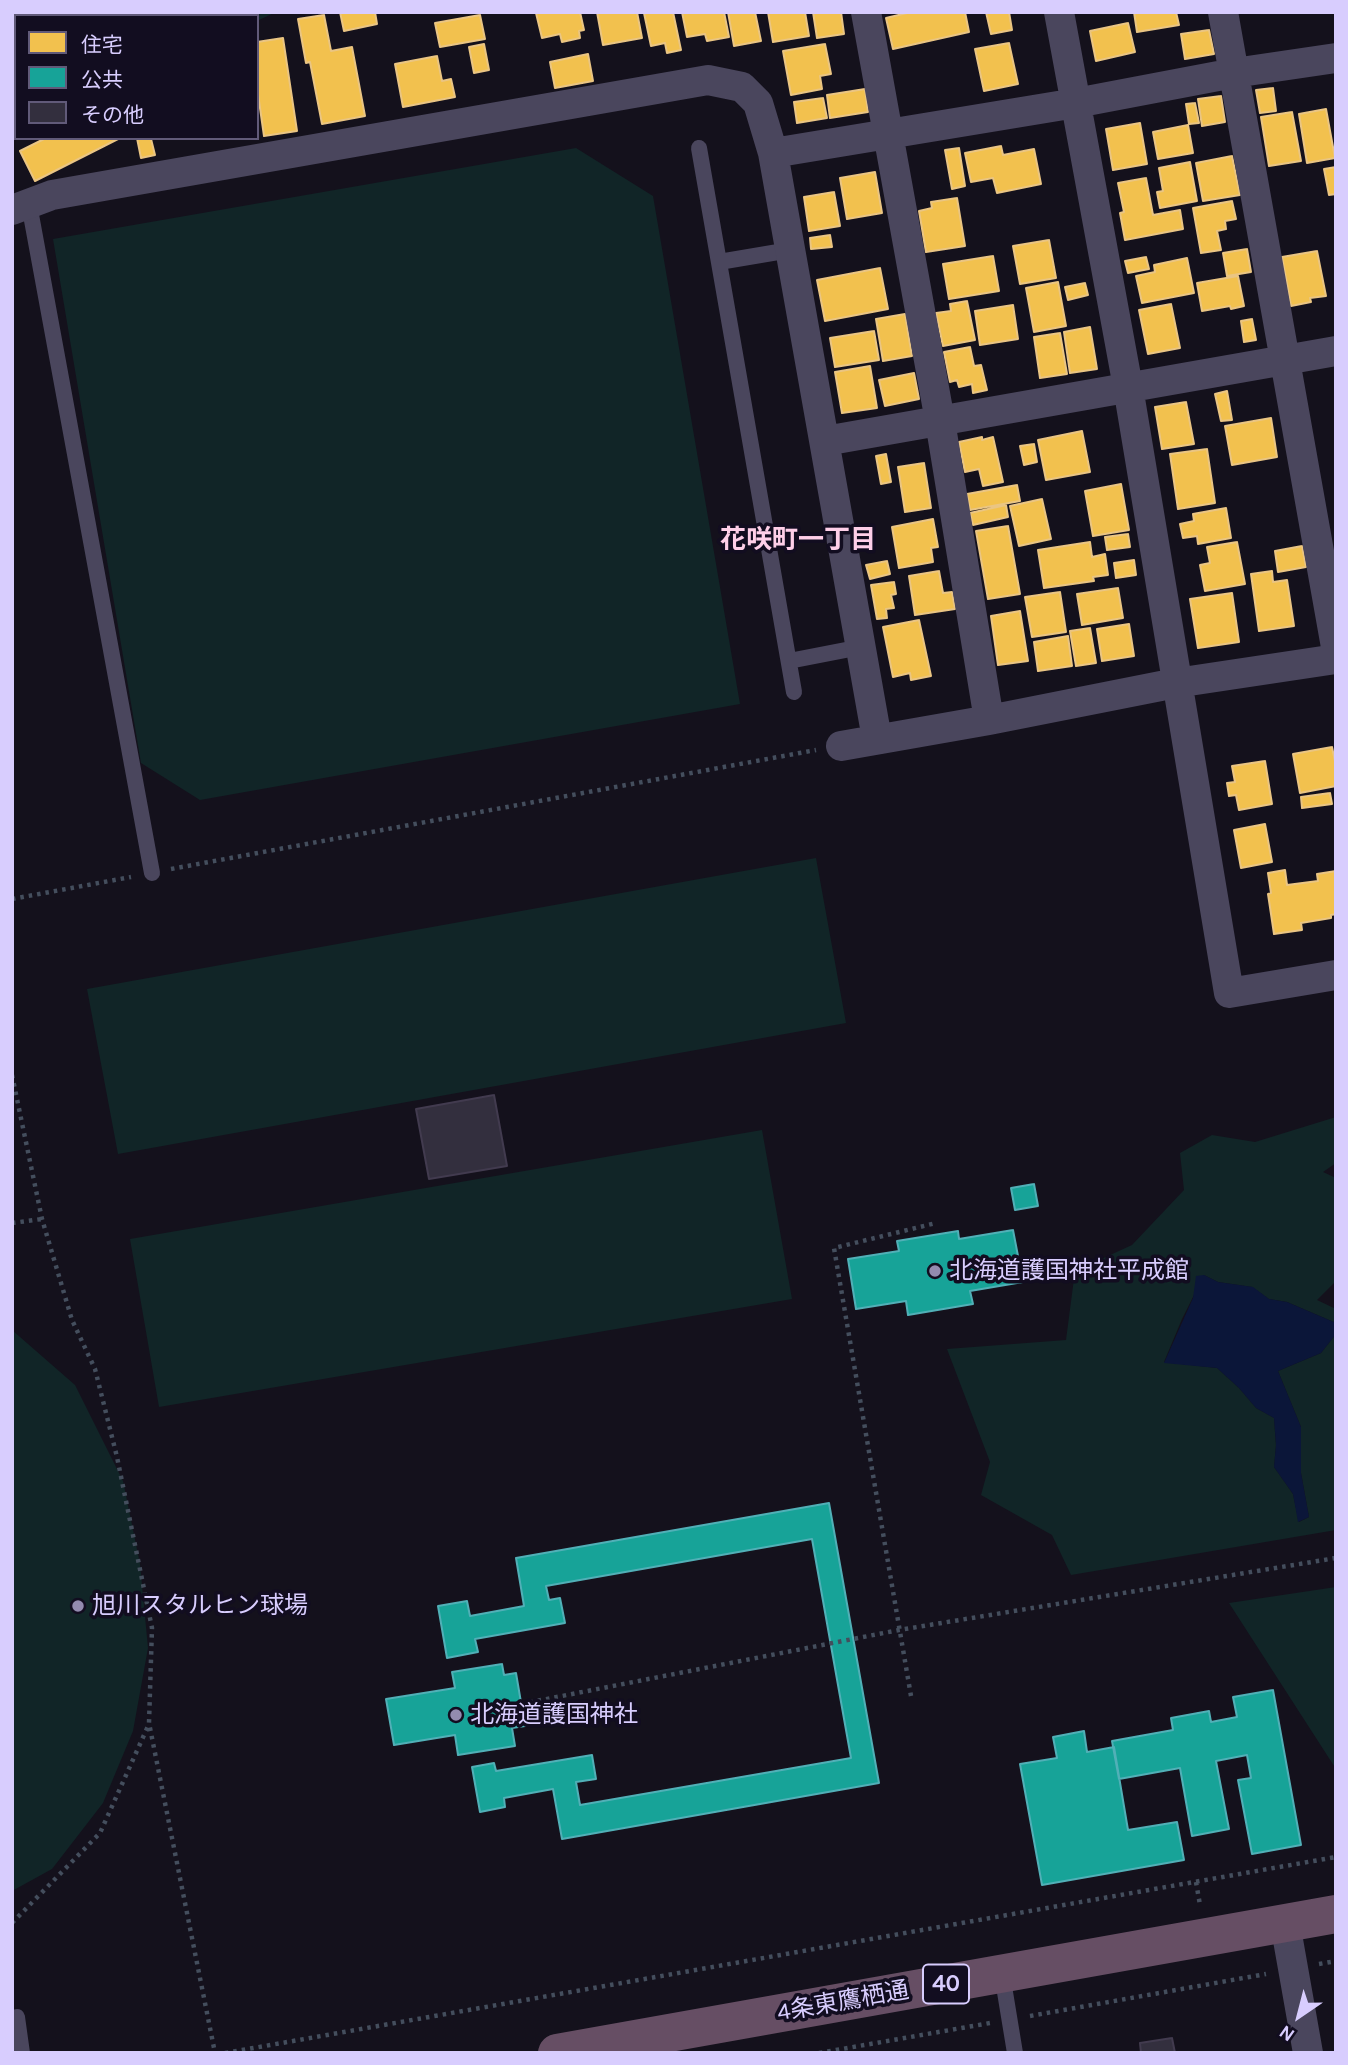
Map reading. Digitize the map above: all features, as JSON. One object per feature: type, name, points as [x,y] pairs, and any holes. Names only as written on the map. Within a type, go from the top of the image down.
[{"type":"highway","name":"4条東鷹栖通","points":[[557,2053],[1336,1914]]},
{"type":"street","points":[[866,12],[940,421],[989,720]]},
{"type":"street","points":[[1059,12],[1128,387],[1229,993],[1336,975]]},
{"type":"street","points":[[1223,12],[1336,647]]},
{"type":"street","points":[[773,153],[1076,103],[1234,73],[1336,58]]},
{"type":"street","points":[[20,207],[52,195],[708,80],[742,87],[758,103],[773,153],[877,739]]},
{"type":"street","points":[[825,441],[1336,352]]},
{"type":"street","points":[[841,746],[1176,683],[1336,659]]},
{"type":"street","points":[[1285,1923],[1308,2053]]},
{"type":"lane","points":[[699,148],[794,692]]},
{"type":"lane","points":[[20,207],[152,873]]},
{"type":"lane","points":[[719,262],[790,250]]},
{"type":"lane","points":[[789,661],[860,647]]},
{"type":"lane","points":[[1002,1974],[1015,2053]]},
{"type":"lane","points":[[12,2018],[17,2017],[22,2053]]},
{"type":"path","points":[[12,899],[841,746]]},
{"type":"path","points":[[12,1075],[42,1219],[72,1320],[95,1369],[120,1470],[152,1628],[149,1723],[215,2053]]},
{"type":"path","points":[[12,1223],[42,1219]]},
{"type":"path","points":[[911,1696],[834,1248],[936,1223]]},
{"type":"path","points":[[521,1704],[899,1630],[1336,1558]]},
{"type":"path","points":[[12,1923],[100,1833],[149,1723]]},
{"type":"path","points":[[225,2053],[1336,1857]]},
{"type":"path","points":[[819,2053],[1336,1961]]},
{"type":"green space","points":[[12,12],[276,12],[259,20],[259,14],[14,14],[12,136]]},
{"type":"green space","points":[[576,148],[653,196],[740,704],[200,800],[141,763],[53,239]]},
{"type":"green space","points":[[816,858],[846,1023],[118,1154],[87,989]]},
{"type":"green space","points":[[1336,1117],[1336,1163],[1323,1172],[1336,1178],[1336,1281],[1317,1300],[1336,1309],[1336,1323],[1287,1302],[1269,1299],[1252,1287],[1218,1282],[1204,1275],[1164,1362],[1217,1368],[1256,1408],[1274,1418],[1274,1467],[1293,1494],[1299,1522],[1309,1517],[1301,1473],[1301,1427],[1278,1371],[1321,1353],[1336,1334],[1336,1530],[1071,1575],[1052,1535],[981,1495],[990,1462],[947,1349],[1066,1340],[1075,1271],[1132,1245],[1184,1190],[1180,1153],[1212,1135],[1255,1142]]},
{"type":"green space","points":[[762,1130],[792,1299],[159,1407],[130,1239]]},
{"type":"green space","name":"旭川スタルヒン球場","points":[[12,1330],[75,1385],[123,1481],[140,1564],[148,1648],[133,1731],[103,1803],[52,1869],[12,1891]]},
{"type":"green space","points":[[1336,1587],[1336,1769],[1229,1603]]},
{"type":"water","points":[[1204,1275],[1218,1282],[1253,1287],[1269,1299],[1287,1302],[1336,1323],[1336,1334],[1321,1353],[1278,1371],[1301,1427],[1301,1473],[1309,1517],[1298,1522],[1293,1494],[1274,1467],[1274,1418],[1256,1408],[1217,1368],[1164,1363],[1193,1298],[1196,1276]]},
{"type":"building: 住宅","points":[[340,12],[375,12],[377,24],[344,31]]},
{"type":"building: 住宅","points":[[580,12],[584,30],[579,31],[580,38],[562,42],[560,34],[542,38],[536,13]]},
{"type":"building: 住宅","points":[[597,12],[637,12],[642,38],[603,45]]},
{"type":"building: 住宅","points":[[673,12],[681,50],[667,53],[665,43],[651,46],[644,13]]},
{"type":"building: 住宅","points":[[682,12],[724,12],[729,37],[707,41],[705,34],[687,37]]},
{"type":"building: 住宅","points":[[728,12],[755,12],[761,41],[734,46]]},
{"type":"building: 住宅","points":[[768,12],[805,12],[809,36],[773,42]]},
{"type":"building: 住宅","points":[[813,12],[841,12],[844,34],[817,38]]},
{"type":"building: 住宅","points":[[911,12],[965,12],[969,32],[893,49],[886,18]]},
{"type":"building: 住宅","points":[[986,12],[1009,12],[1012,30],[991,34]]},
{"type":"building: 住宅","points":[[1134,12],[1176,12],[1179,25],[1137,32]]},
{"type":"building: 住宅","points":[[324,15],[331,51],[352,47],[365,116],[322,124],[310,62],[306,63],[298,19]]},
{"type":"building: 住宅","points":[[480,15],[485,39],[440,47],[435,23]]},
{"type":"building: 住宅","points":[[1128,23],[1135,52],[1096,61],[1090,31]]},
{"type":"building: 住宅","points":[[1209,30],[1214,54],[1185,59],[1181,34]]},
{"type":"building: 住宅","points":[[283,38],[297,131],[264,136],[259,101],[259,42]]},
{"type":"building: 住宅","points":[[1009,43],[1018,84],[984,91],[975,49]]},
{"type":"building: 住宅","points":[[484,44],[489,70],[474,73],[469,47]]},
{"type":"building: 住宅","points":[[825,44],[831,74],[820,76],[822,89],[791,95],[783,51]]},
{"type":"building: 住宅","points":[[588,54],[593,81],[555,88],[550,62]]},
{"type":"building: 住宅","points":[[437,56],[442,81],[451,79],[455,97],[403,107],[395,64]]},
{"type":"building: 住宅","points":[[1273,88],[1276,111],[1260,113],[1256,90]]},
{"type":"building: 住宅","points":[[865,89],[868,112],[830,118],[827,95]]},
{"type":"building: 住宅","points":[[1221,96],[1225,122],[1202,126],[1198,99]]},
{"type":"building: 住宅","points":[[823,98],[827,118],[797,123],[794,102]]},
{"type":"building: 住宅","points":[[1195,103],[1199,123],[1189,124],[1186,104]]},
{"type":"building: 住宅","points":[[1326,109],[1335,158],[1307,163],[1299,114]]},
{"type":"building: 住宅","points":[[1292,112],[1301,161],[1269,166],[1261,117]]},
{"type":"building: 住宅","points":[[1140,123],[1147,164],[1113,170],[1106,129]]},
{"type":"building: 住宅","points":[[1188,125],[1193,153],[1158,159],[1153,132]]},
{"type":"building: 住宅","points":[[42,140],[116,140],[35,181],[20,151]]},
{"type":"building: 住宅","points":[[137,140],[151,140],[155,155],[141,158]]},
{"type":"building: 住宅","points":[[1001,146],[1003,155],[1034,149],[1041,184],[997,193],[993,178],[971,182],[965,153]]},
{"type":"building: 住宅","points":[[959,148],[965,186],[952,189],[945,150]]},
{"type":"building: 住宅","points":[[1232,156],[1240,195],[1203,201],[1196,163]]},
{"type":"building: 住宅","points":[[1190,162],[1197,201],[1160,208],[1157,192],[1163,191],[1159,168]]},
{"type":"building: 住宅","points":[[1336,167],[1336,194],[1329,195],[1324,169]]},
{"type":"building: 住宅","points":[[875,172],[882,213],[847,219],[840,178]]},
{"type":"building: 住宅","points":[[1146,178],[1153,215],[1180,210],[1183,229],[1125,240],[1120,213],[1124,212],[1118,183]]},
{"type":"building: 住宅","points":[[834,192],[840,226],[809,231],[804,197]]},
{"type":"building: 住宅","points":[[957,198],[965,246],[926,252],[919,211],[932,208],[931,202]]},
{"type":"building: 住宅","points":[[1232,201],[1236,219],[1225,221],[1226,229],[1217,231],[1221,250],[1201,253],[1193,208]]},
{"type":"building: 住宅","points":[[830,235],[832,247],[811,249],[810,238]]},
{"type":"building: 住宅","points":[[1049,240],[1056,278],[1020,284],[1013,246]]},
{"type":"building: 住宅","points":[[1247,249],[1251,272],[1227,276],[1223,253]]},
{"type":"building: 住宅","points":[[1317,251],[1326,296],[1310,298],[1311,302],[1291,306],[1282,257]]},
{"type":"building: 住宅","points":[[993,256],[999,291],[949,299],[943,264]]},
{"type":"building: 住宅","points":[[1146,257],[1149,269],[1128,273],[1125,261]]},
{"type":"building: 住宅","points":[[1187,258],[1194,293],[1142,303],[1136,276],[1155,272],[1154,265]]},
{"type":"building: 住宅","points":[[880,268],[888,309],[825,321],[817,280]]},
{"type":"building: 住宅","points":[[1238,276],[1244,306],[1202,311],[1197,283]]},
{"type":"building: 住宅","points":[[1058,282],[1066,326],[1034,332],[1026,288]]},
{"type":"building: 住宅","points":[[1085,283],[1088,295],[1068,300],[1065,287]]},
{"type":"building: 住宅","points":[[967,301],[975,340],[943,346],[936,313],[951,311],[950,304]]},
{"type":"building: 住宅","points":[[1171,304],[1180,348],[1148,354],[1139,310]]},
{"type":"building: 住宅","points":[[1013,305],[1018,339],[980,345],[975,311]]},
{"type":"building: 住宅","points":[[905,314],[912,356],[883,361],[876,319]]},
{"type":"building: 住宅","points":[[1252,319],[1256,340],[1244,342],[1241,321]]},
{"type":"building: 住宅","points":[[1090,327],[1097,369],[1070,373],[1064,332]]},
{"type":"building: 住宅","points":[[874,331],[879,360],[835,367],[830,338]]},
{"type":"building: 住宅","points":[[1060,333],[1067,374],[1040,378],[1034,337]]},
{"type":"building: 住宅","points":[[970,347],[974,366],[981,365],[987,390],[973,393],[972,384],[959,387],[957,380],[950,382],[944,352]]},
{"type":"building: 住宅","points":[[870,366],[877,408],[842,413],[835,372]]},
{"type":"building: 住宅","points":[[914,373],[919,399],[885,406],[879,380]]},
{"type":"building: 住宅","points":[[1227,391],[1232,420],[1221,421],[1215,394]]},
{"type":"building: 住宅","points":[[1186,402],[1194,444],[1162,449],[1155,407]]},
{"type":"building: 住宅","points":[[1271,418],[1277,457],[1232,465],[1225,426]]},
{"type":"building: 住宅","points":[[1082,431],[1090,472],[1046,480],[1038,440]]},
{"type":"building: 住宅","points":[[982,437],[982,440],[993,437],[1003,482],[983,486],[979,469],[965,472],[959,442]]},
{"type":"building: 住宅","points":[[1034,444],[1037,462],[1024,465],[1020,446]]},
{"type":"building: 住宅","points":[[1207,449],[1215,503],[1178,509],[1170,454]]},
{"type":"building: 住宅","points":[[886,454],[891,482],[881,484],[876,456]]},
{"type":"building: 住宅","points":[[924,463],[931,508],[905,512],[898,467]]},
{"type":"building: 住宅","points":[[1121,484],[1129,530],[1093,536],[1085,491]]},
{"type":"building: 住宅","points":[[1017,485],[1020,501],[970,510],[967,494]]},
{"type":"building: 住宅","points":[[1042,499],[1051,539],[1019,546],[1010,506]]},
{"type":"building: 住宅","points":[[1006,505],[1008,517],[973,525],[970,513]]},
{"type":"building: 住宅","points":[[1226,508],[1231,538],[1198,544],[1197,536],[1183,538],[1180,524],[1194,521],[1193,514]]},
{"type":"building: 住宅","points":[[933,519],[938,547],[931,548],[933,562],[899,568],[892,527]]},
{"type":"building: 住宅","points":[[1008,526],[1020,594],[988,599],[976,531]]},
{"type":"building: 住宅","points":[[1128,534],[1130,547],[1107,550],[1105,537]]},
{"type":"building: 住宅","points":[[1090,542],[1092,557],[1105,554],[1108,575],[1093,577],[1094,581],[1044,588],[1038,550]]},
{"type":"building: 住宅","points":[[1237,542],[1245,584],[1205,591],[1200,565],[1210,563],[1207,547]]},
{"type":"building: 住宅","points":[[1302,546],[1306,567],[1278,572],[1275,551]]},
{"type":"building: 住宅","points":[[1134,560],[1136,575],[1116,578],[1114,563]]},
{"type":"building: 住宅","points":[[887,561],[890,574],[870,579],[866,565]]},
{"type":"building: 住宅","points":[[939,571],[943,593],[952,592],[955,609],[915,615],[909,576]]},
{"type":"building: 住宅","points":[[1272,571],[1273,582],[1287,580],[1294,626],[1259,631],[1251,574]]},
{"type":"building: 住宅","points":[[894,582],[896,594],[891,595],[894,608],[886,609],[887,618],[877,619],[871,585]]},
{"type":"building: 住宅","points":[[1118,588],[1123,618],[1082,625],[1077,594]]},
{"type":"building: 住宅","points":[[1060,592],[1066,632],[1032,637],[1025,597]]},
{"type":"building: 住宅","points":[[1232,593],[1239,642],[1198,648],[1190,599]]},
{"type":"building: 住宅","points":[[1020,611],[1028,661],[998,665],[991,616]]},
{"type":"building: 住宅","points":[[919,620],[931,676],[911,680],[910,673],[893,677],[883,627]]},
{"type":"building: 住宅","points":[[1129,624],[1134,656],[1102,661],[1097,629]]},
{"type":"building: 住宅","points":[[1090,628],[1096,663],[1076,666],[1070,631]]},
{"type":"building: 住宅","points":[[1068,636],[1072,666],[1038,671],[1034,642]]},
{"type":"building: 住宅","points":[[1332,747],[1336,786],[1300,793],[1293,754]]},
{"type":"building: 住宅","points":[[1265,761],[1272,804],[1239,810],[1236,795],[1229,796],[1227,783],[1235,782],[1232,766]]},
{"type":"building: 住宅","points":[[1330,793],[1332,804],[1302,808],[1301,797]]},
{"type":"building: 住宅","points":[[1265,824],[1272,862],[1241,868],[1234,830]]},
{"type":"building: 住宅","points":[[1285,870],[1287,885],[1318,881],[1317,874],[1336,871],[1336,914],[1331,915],[1331,918],[1301,923],[1302,930],[1274,934],[1268,873]]},
{"type":"building: 公共","points":[[1034,1184],[1038,1206],[1015,1210],[1011,1188]]},
{"type":"building: 公共","name":"北海道護国神社平成館","points":[[1013,1230],[1023,1282],[970,1291],[973,1304],[908,1315],[906,1301],[856,1309],[848,1259],[899,1251],[897,1241],[958,1231],[959,1239]]},
{"type":"building: 公共","name":"北海道護国神社","points":[[829,1503],[879,1783],[562,1839],[553,1789],[504,1798],[505,1807],[480,1812],[472,1767],[494,1763],[496,1771],[592,1755],[596,1779],[576,1782],[580,1805],[851,1758],[812,1539],[546,1586],[549,1600],[560,1598],[565,1623],[475,1639],[478,1652],[447,1658],[438,1606],[467,1601],[470,1616],[524,1606],[516,1558]]},
{"type":"building: 公共","name":"北海道護国神社","points":[[502,1664],[504,1675],[516,1673],[525,1726],[512,1728],[515,1746],[458,1755],[455,1735],[394,1745],[386,1699],[455,1688],[452,1672]]},
{"type":"building: 公共","points":[[1273,1690],[1301,1845],[1252,1854],[1238,1780],[1251,1778],[1247,1755],[1216,1761],[1229,1829],[1192,1836],[1180,1768],[1119,1779],[1112,1741],[1173,1730],[1171,1718],[1209,1711],[1211,1722],[1237,1717],[1233,1697]]},
{"type":"building: 公共","points":[[1084,1731],[1087,1752],[1114,1747],[1128,1830],[1177,1822],[1184,1860],[1042,1885],[1020,1764],[1057,1758],[1053,1737]]},
{"type":"building: その他","points":[[494,1095],[507,1166],[429,1179],[416,1109]]},
{"type":"building: その他","points":[[1172,2038],[1175,2053],[1141,2053],[1140,2043]]},
{"type":"place","name":"北海道護国神社平成館","points":[[935,1271]]},
{"type":"place","name":"旭川スタルヒン球場","points":[[78,1606]]},
{"type":"place","name":"北海道護国神社","points":[[456,1715]]},
{"type":"district","name":"花咲町一丁目","points":[[798,541]]}]
